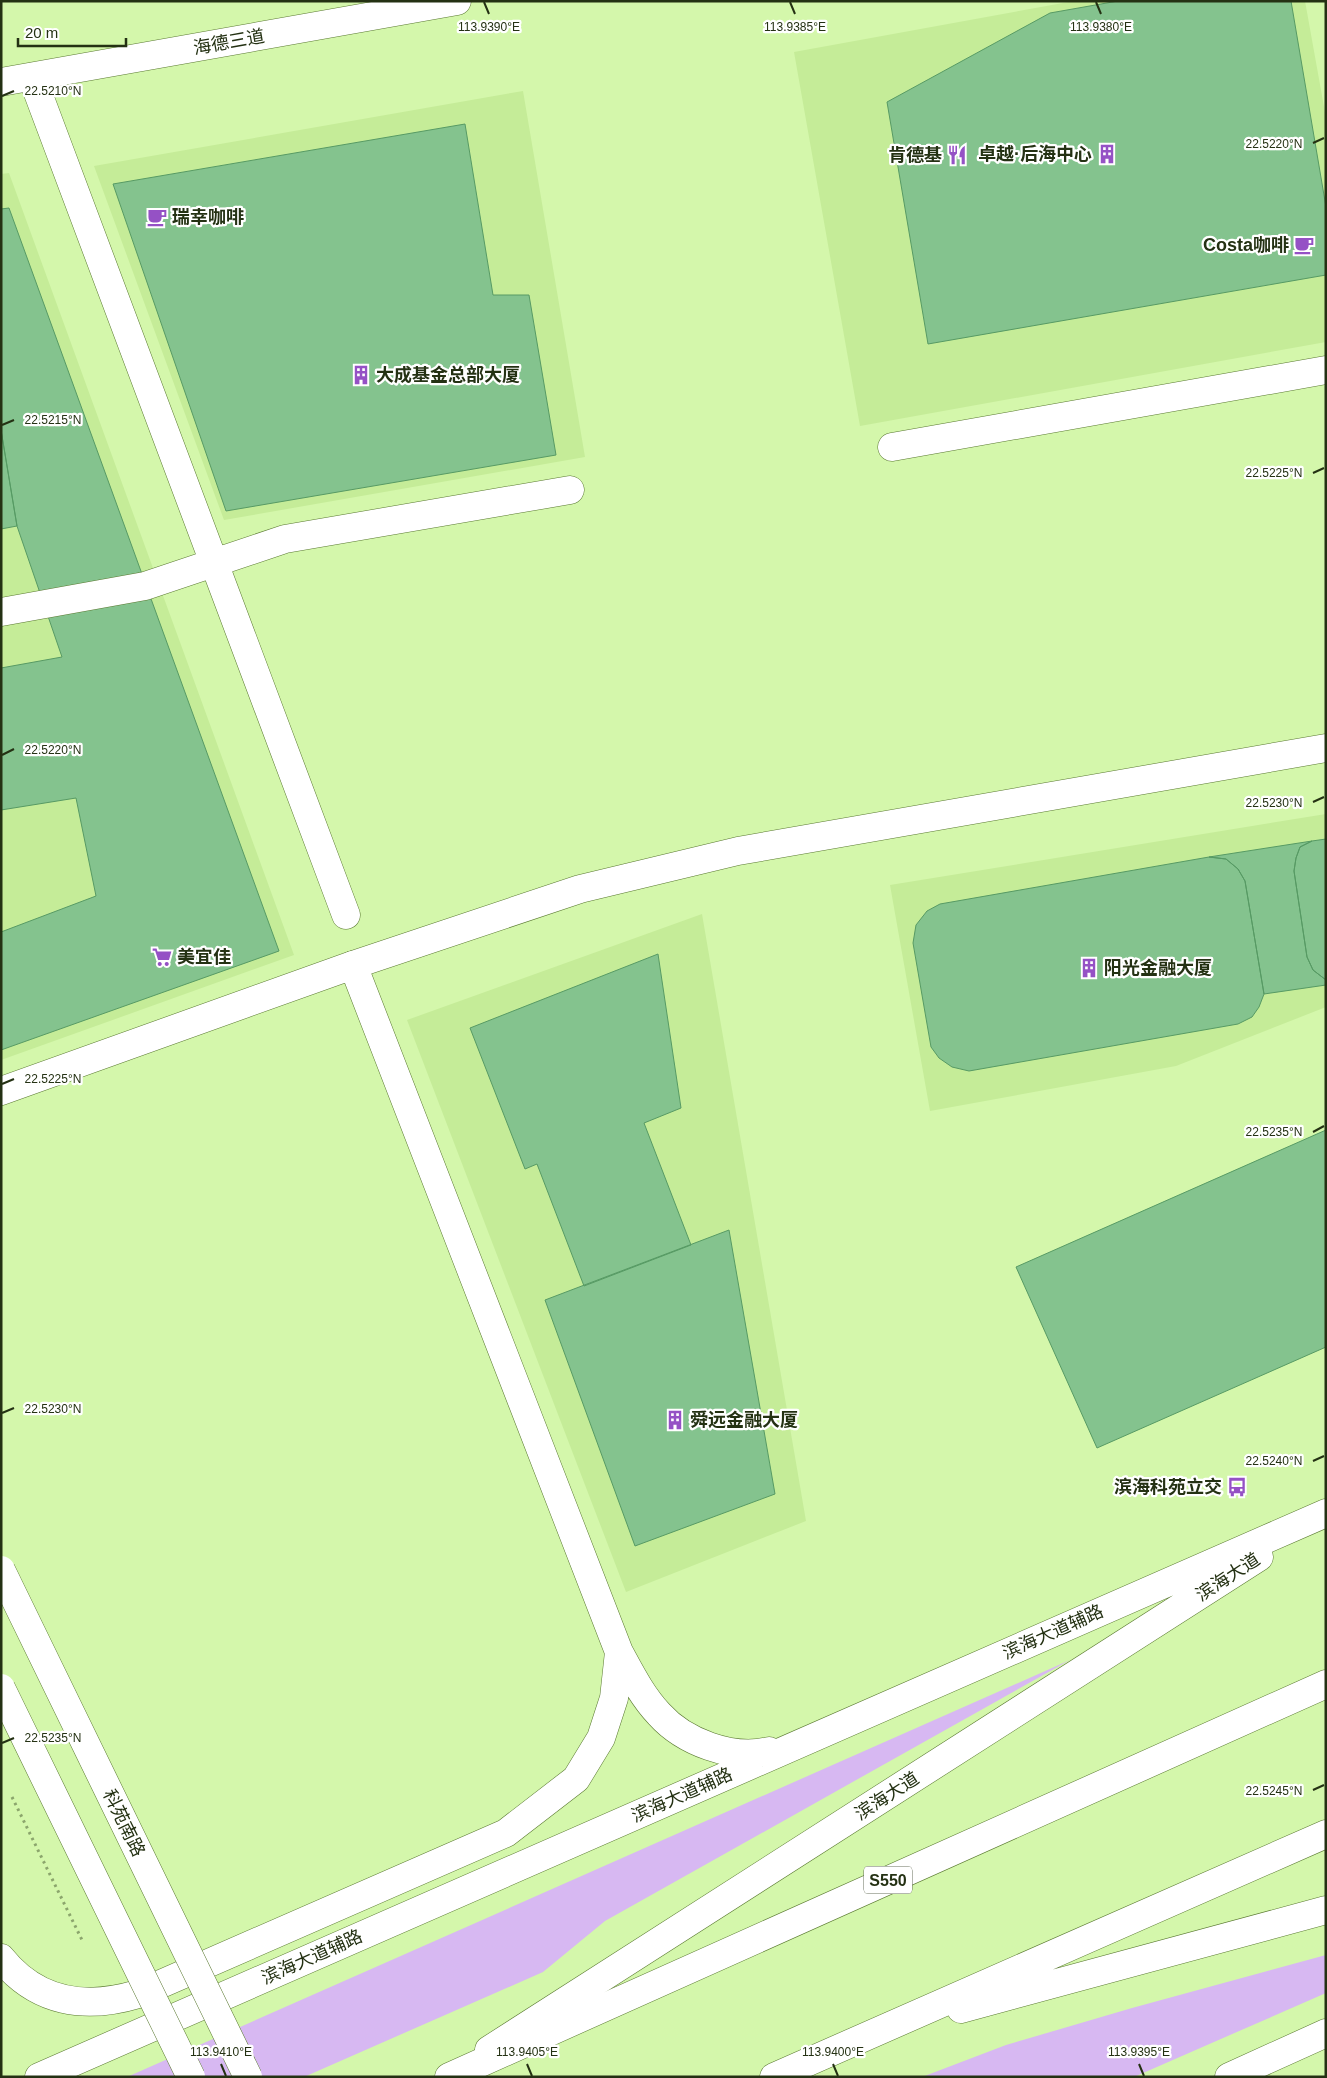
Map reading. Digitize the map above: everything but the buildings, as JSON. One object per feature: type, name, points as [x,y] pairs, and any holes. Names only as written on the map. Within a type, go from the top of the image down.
[{"type":"main road","name":"海德三道","points":[[1,82],[457,1]]},
{"type":"main road","points":[[32,77],[346,915]]},
{"type":"main road","points":[[892,447],[1326,370]]},
{"type":"main road","points":[[1,612],[145,586],[285,539],[570,490]]},
{"type":"main road","points":[[1,1091],[353,965],[580,889],[660,868],[738,851],[1326,748]]},
{"type":"main road","points":[[353,965],[619,1652],[638,1687],[660,1715],[684,1735],[715,1747],[740,1753],[765,1752],[797,1744]]},
{"type":"main road","name":"滨海大道辅路","points":[[39,2077],[1326,1514]]},
{"type":"main road","name":"滨海大道","points":[[448,2077],[1326,1514]]},
{"type":"main road","name":"科苑南路","points":[[1,1570],[248,2077]]},
{"type":"main road","points":[[1,1958],[10,1970],[30,1986],[54,1997],[81,2003],[113,2001],[138,1994],[506,1833],[576,1779],[601,1738],[614,1698],[619,1652]]},
{"type":"main road","name":"滨海大道","points":[[448,2077],[1326,1684]]},
{"type":"main road","points":[[1,1688],[192,2077]]},
{"type":"main road","points":[[774,2077],[1326,1834]]},
{"type":"main road","points":[[870,2034],[1326,1910]]},
{"type":"main road","points":[[1229,2077],[1326,2033]]},
{"type":"path","points":[[12,1796],[82,1940]]},
{"type":"shaded area","name":"卓越·后海中心","points":[[1074,1],[1305,1],[1326,118],[1326,342],[860,426],[794,52]]},
{"type":"shaded area","name":"大成基金总部大厦","points":[[523,91],[585,457],[224,520],[94,166]]},
{"type":"shaded area","points":[[9,173],[294,955],[1,1060],[1,174]]},
{"type":"shaded area","name":"阳光金融大厦","points":[[1326,814],[1326,1007],[1176,1066],[930,1111],[890,885]]},
{"type":"shaded area","points":[[702,914],[806,1521],[626,1592],[407,1020]]},
{"type":"shaded area","points":[[1070,1660],[605,1921],[543,1972],[304,2077],[127,2077]]},
{"type":"shaded area","points":[[1326,1955],[1326,1993],[1134,2077],[922,2077],[1006,2045],[1132,2008]]},
{"type":"place","name":"卓越·后海中心","points":[[1107,154]]},
{"type":"place","name":"肯德基","points":[[957,155]]},
{"type":"place","name":"瑞幸咖啡","points":[[157,217]]},
{"type":"place","name":"Costa咖啡","points":[[1304,245]]},
{"type":"place","name":"大成基金总部大厦","points":[[361,375]]},
{"type":"place","name":"美宜佳","points":[[162,957]]},
{"type":"place","name":"阳光金融大厦","points":[[1089,968]]},
{"type":"place","name":"舜远金融大厦","points":[[675,1420]]},
{"type":"place","name":"滨海科苑立交","points":[[1237,1487]]}]
